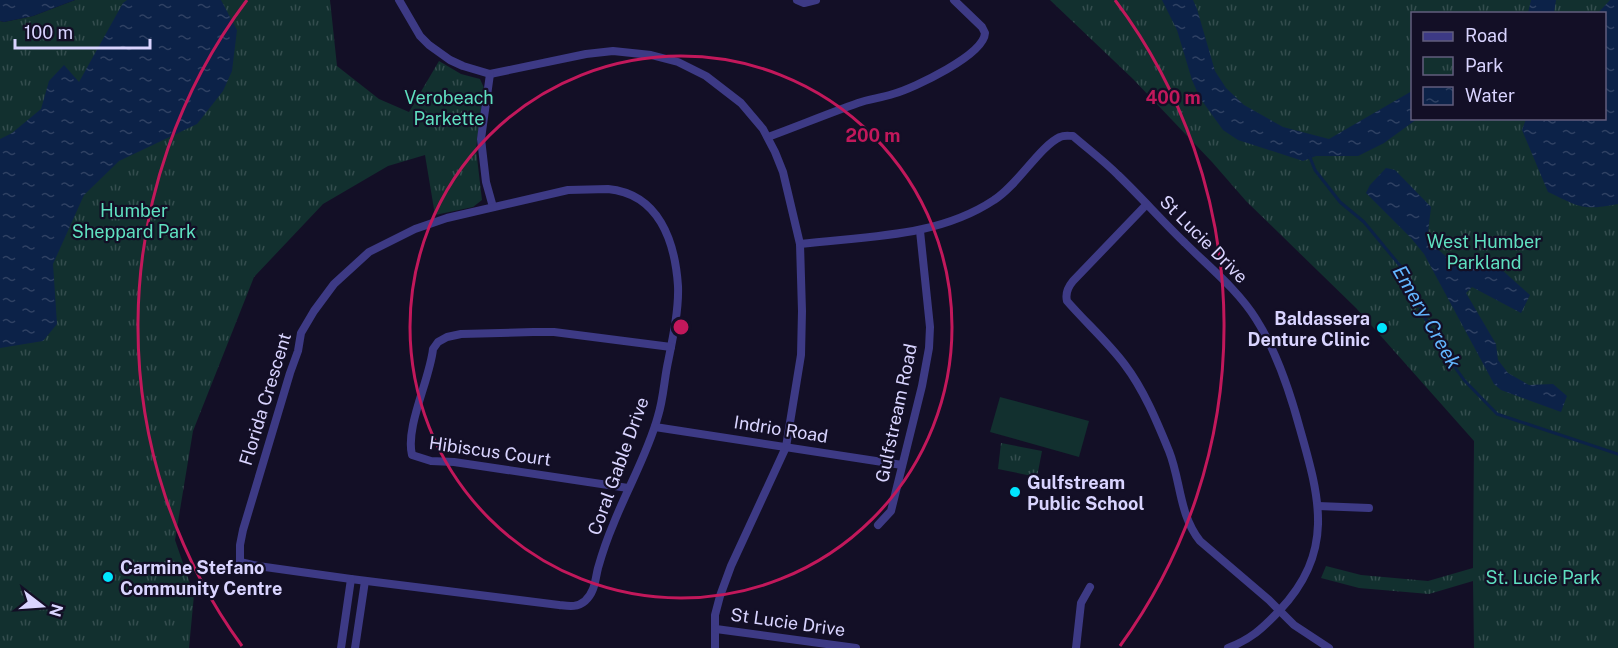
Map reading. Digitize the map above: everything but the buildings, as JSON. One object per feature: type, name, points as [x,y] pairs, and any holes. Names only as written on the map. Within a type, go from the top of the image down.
[{"type":"street","points":[[399,0],[420,36],[450,60],[463,66],[490,74],[586,54],[613,51],[663,57],[706,76],[732,94],[750,111],[768,137],[783,172],[800,244],[801,355],[786,447],[731,566],[717,605],[715,648]]},
{"type":"street","points":[[797,0],[804,3],[816,0]]},
{"type":"street","points":[[768,137],[868,99],[893,94],[937,76],[961,60],[982,42],[985,33],[982,27],[954,0]]},
{"type":"street","points":[[490,74],[481,140],[486,182],[493,207]]},
{"type":"street","name":"St Lucie Drive","points":[[800,244],[920,231],[967,216],[995,200],[1015,183],[1046,148],[1060,136],[1073,136],[1119,176],[1232,289],[1257,320],[1276,358],[1294,408],[1315,483],[1319,530],[1312,560],[1295,594],[1262,630],[1228,648]]},
{"type":"street","name":"Coral Gable Drive","points":[[351,579],[577,606],[590,595],[611,528],[655,427],[671,347],[677,300],[675,267],[666,230],[651,209],[633,196],[620,190],[608,189],[567,190],[493,207]]},
{"type":"street","points":[[1146,205],[1073,281],[1068,287],[1066,301],[1112,349],[1141,389],[1171,455],[1185,515],[1194,534],[1294,625],[1329,648]]},
{"type":"street","name":"Florida Crescent","points":[[351,579],[240,562],[243,530],[298,351],[301,333],[334,284],[369,252],[430,224],[493,207]]},
{"type":"street","name":"Gulfstream Road","points":[[878,525],[891,511],[922,386],[930,335],[920,231]]},
{"type":"street","name":"Hibiscus Court","points":[[628,488],[454,462],[431,461],[412,455],[410,447],[413,430],[433,349],[438,342],[447,337],[461,334],[533,332],[554,332],[671,347]]},
{"type":"street","name":"Indrio Road","points":[[655,427],[902,465]]},
{"type":"street","points":[[1318,506],[1369,508]]},
{"type":"street","points":[[341,648],[351,579]]},
{"type":"street","points":[[356,648],[365,581]]},
{"type":"street","points":[[1076,648],[1081,603],[1090,587]]},
{"type":"street","name":"St Lucie Drive","points":[[716,629],[856,648]]},
{"type":"green space","name":"Humber Sheppard Park","points":[[75,0],[330,0],[337,66],[379,99],[409,112],[439,61],[461,74],[480,79],[484,88],[476,149],[482,200],[473,207],[435,215],[425,155],[388,166],[323,204],[254,277],[193,431],[175,540],[194,595],[189,648],[0,648],[0,21],[33,16]]},
{"type":"green space","name":"West Humber Parkland","points":[[1050,0],[1618,0],[1618,648],[1474,648],[1473,581],[1429,594],[1359,588],[1321,578],[1326,566],[1361,575],[1428,581],[1473,568],[1474,441],[1356,308],[1246,201],[1133,79]]},
{"type":"green space","points":[[1000,397],[1089,421],[1079,457],[990,432]]},
{"type":"green space","points":[[1001,443],[1042,451],[1037,477],[998,469]]},
{"type":"water","points":[[0,0],[75,0],[33,16],[4,22],[0,21]]},
{"type":"water","points":[[127,0],[221,0],[237,30],[232,71],[223,91],[197,124],[119,161],[84,195],[53,264],[57,324],[43,341],[0,348],[0,139],[12,133],[41,109],[49,81],[64,65],[79,82],[123,3]]},
{"type":"water","points":[[1162,0],[1193,0],[1215,71],[1226,88],[1244,105],[1283,127],[1329,139],[1411,92],[1411,120],[1416,120],[1384,143],[1358,156],[1316,156],[1303,161],[1238,140],[1223,130],[1200,98],[1192,80],[1177,30]]},
{"type":"water","points":[[1531,0],[1556,0],[1554,12],[1528,12]]},
{"type":"water","points":[[1610,0],[1618,0],[1618,204],[1588,207],[1548,192],[1522,130],[1526,120],[1606,120],[1606,12],[1599,12]]},
{"type":"water","points":[[1386,168],[1395,170],[1431,207],[1428,233],[1433,245],[1451,261],[1461,265],[1492,261],[1530,295],[1521,313],[1472,287],[1466,293],[1496,344],[1498,360],[1508,373],[1529,385],[1553,384],[1567,396],[1561,412],[1501,390],[1494,384],[1424,254],[1366,193],[1370,185]]},
{"type":"waterway","name":"Emery Creek","points":[[1309,155],[1315,170],[1340,202],[1364,222],[1402,268],[1435,339],[1464,380],[1497,414],[1618,454]]},
{"type":"place","name":"Baldassera Denture Clinic","points":[[1382,328]]},
{"type":"place","name":"Gulfstream Public School","points":[[1015,492]]},
{"type":"place","name":"Carmine Stefano Community Centre","points":[[108,577]]},
{"type":"park label","name":"Verobeach Parkette","points":[[449,107]]},
{"type":"park label","name":"St. Lucie Park","points":[[1543,577]]}]
